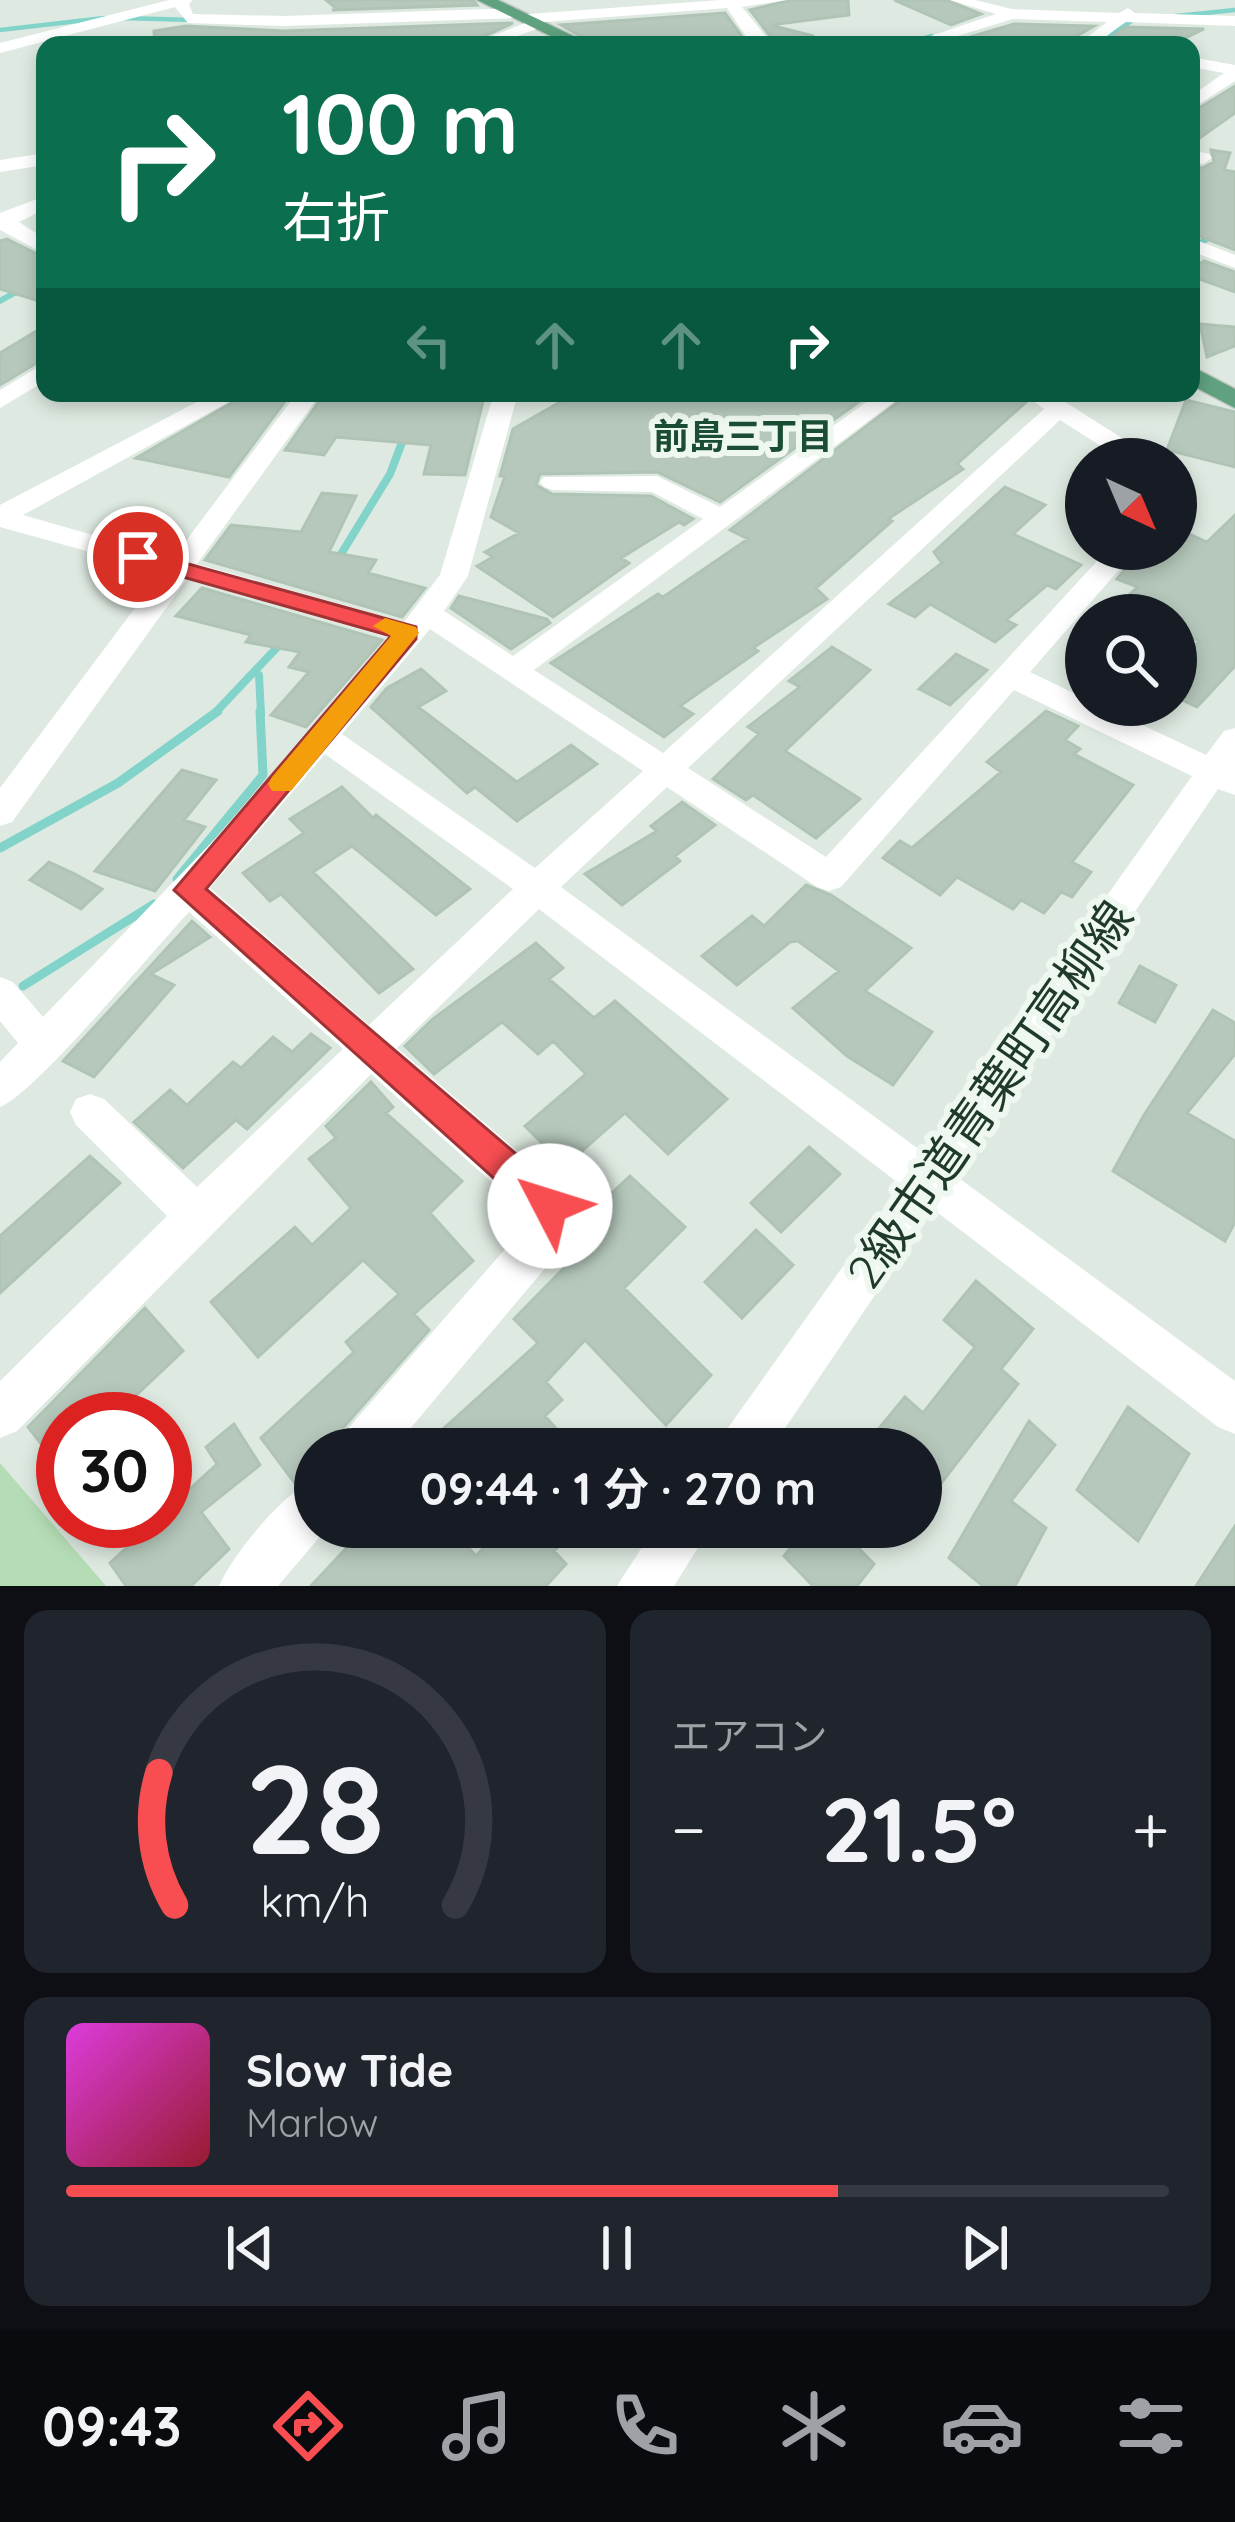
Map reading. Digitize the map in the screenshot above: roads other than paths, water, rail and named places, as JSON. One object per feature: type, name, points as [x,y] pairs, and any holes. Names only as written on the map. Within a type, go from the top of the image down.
[{"type":"main road","points":[[485,0],[564,36]]},
{"type":"main road","points":[[1200,379],[1235,400]]},
{"type":"street","points":[[44,36],[183,1],[188,18],[263,21],[527,19],[780,0]]},
{"type":"street","points":[[957,0],[1012,14],[1235,21]]},
{"type":"street","points":[[1099,36],[1143,0]]},
{"type":"street","points":[[731,3],[758,36]]},
{"type":"street","points":[[941,36],[1012,14]]},
{"type":"street","points":[[494,36],[527,19]]},
{"type":"street","points":[[0,48],[36,38]]},
{"type":"street","points":[[29,40],[36,47]]},
{"type":"street","points":[[1200,64],[1235,72]]},
{"type":"street","points":[[1200,97],[1235,72]]},
{"type":"street","points":[[0,166],[36,160]]},
{"type":"street","points":[[1,222],[36,206]]},
{"type":"street","points":[[1,222],[36,243]]},
{"type":"street","points":[[1200,238],[1220,225]]},
{"type":"street","points":[[1200,248],[1235,262]]},
{"type":"street","points":[[0,401],[36,376]]},
{"type":"street","points":[[1,516],[214,402]]},
{"type":"street","points":[[0,812],[302,402]]},
{"type":"street","points":[[0,1089],[188,890],[454,576],[503,402]]},
{"type":"street","points":[[515,669],[876,402]]},
{"type":"street","points":[[0,1414],[197,1216],[1046,402]]},
{"type":"street","points":[[1049,402],[1105,438]]},
{"type":"street","points":[[553,482],[657,484],[721,518]]},
{"type":"street","points":[[1,516],[316,604],[417,623],[515,669],[829,877],[1105,570]]},
{"type":"street","points":[[1012,676],[1227,764]]},
{"type":"street","points":[[323,736],[537,888],[1235,1410]]},
{"type":"street","name":"2級市道青葉町高柳線","points":[[757,1428],[1227,764]]},
{"type":"street","points":[[188,890],[550,1206],[536,1246],[380,1428]]},
{"type":"street","points":[[0,993],[43,1046]]},
{"type":"street","points":[[90,1112],[197,1216]]},
{"type":"street","points":[[245,1586],[294,1529]]},
{"type":"street","points":[[643,1586],[671,1548]]},
{"type":"waterway","points":[[1176,16],[1235,10]]},
{"type":"waterway","points":[[0,30],[104,18]]},
{"type":"waterway","points":[[121,18],[194,20]]},
{"type":"waterway","points":[[1109,36],[1136,18]]},
{"type":"waterway","points":[[1200,243],[1224,228],[1235,230]]},
{"type":"waterway","points":[[0,301],[36,281]]},
{"type":"waterway","points":[[335,564],[390,474],[406,432]]},
{"type":"waterway","points":[[214,714],[286,638]]},
{"type":"waterway","points":[[259,675],[261,714]]},
{"type":"waterway","points":[[214,714],[218,711]]},
{"type":"waterway","points":[[177,879],[263,775],[260,711]]},
{"type":"waterway","points":[[0,848],[118,783],[214,714]]},
{"type":"waterway","points":[[23,986],[154,904]]},
{"type":"district","name":"前島三丁目","points":[[743,435]]}]
